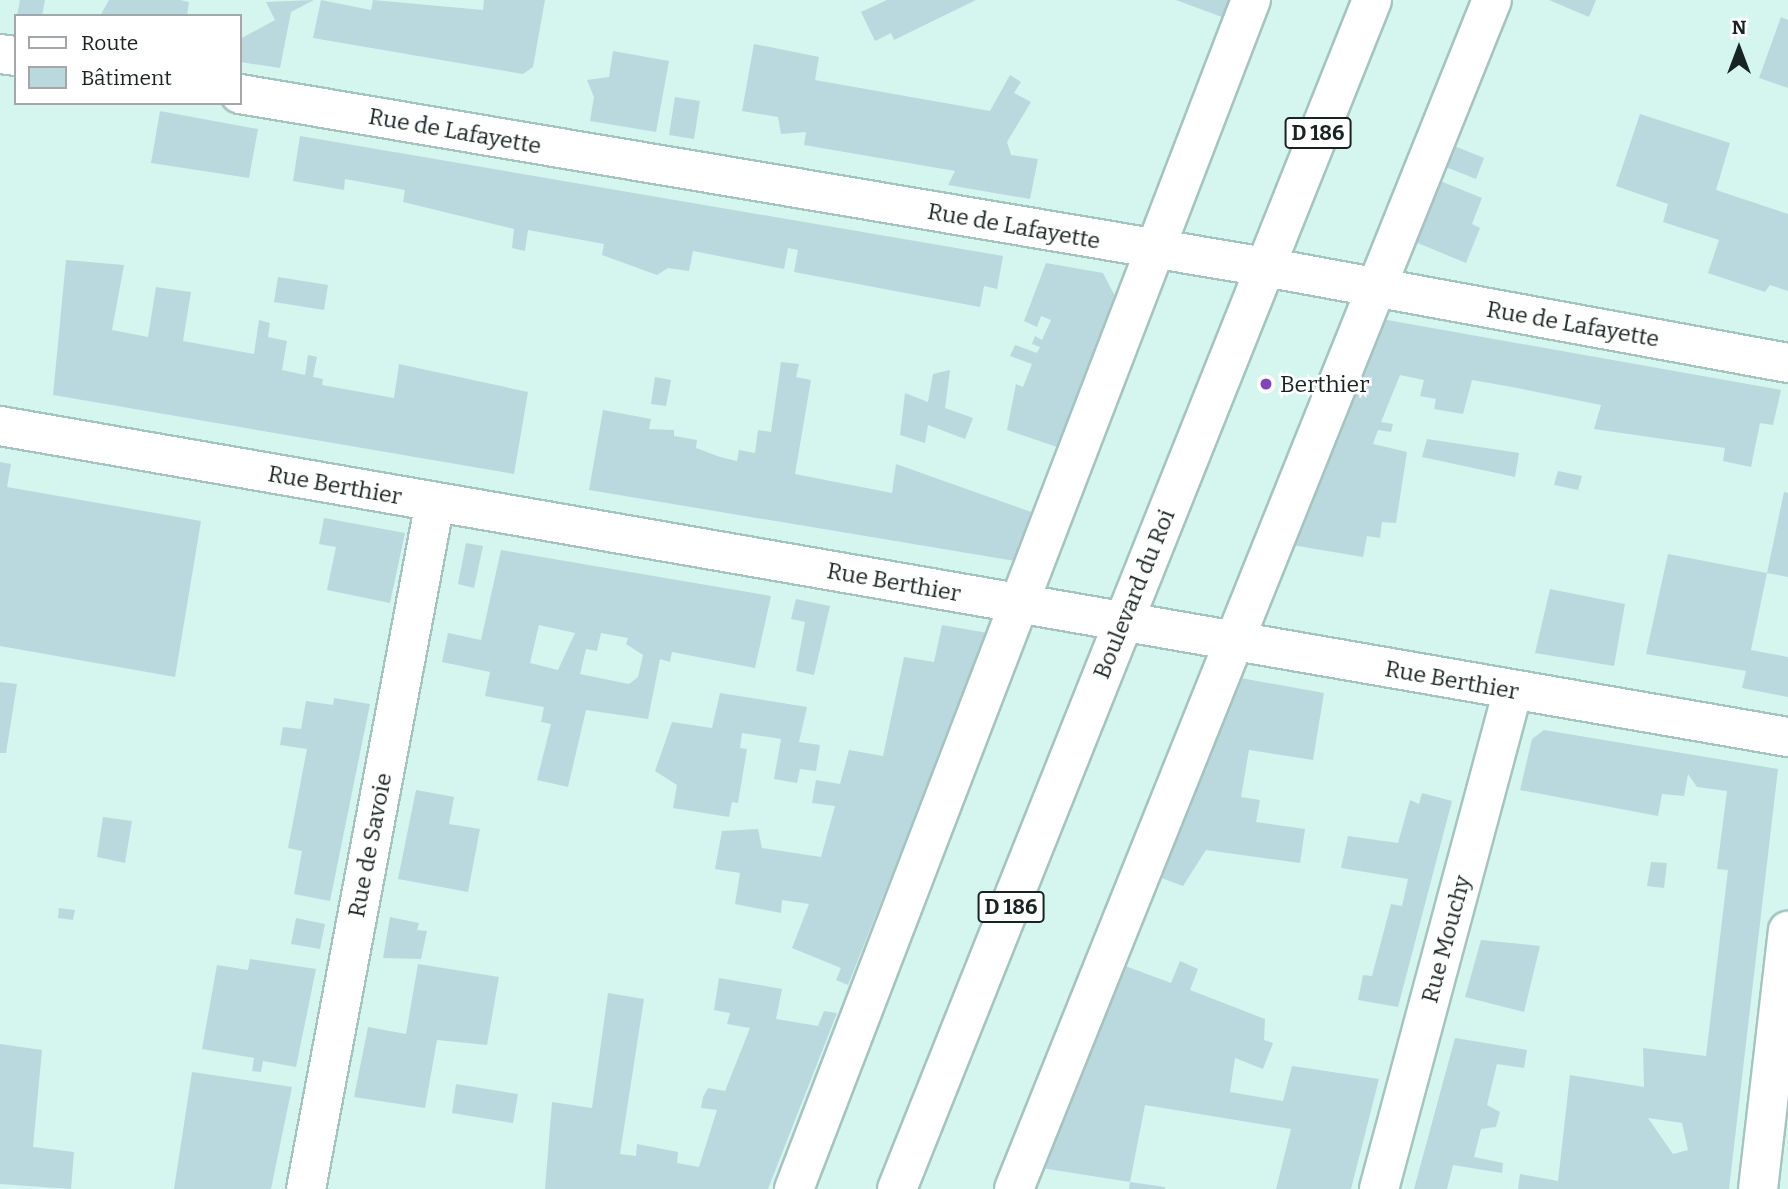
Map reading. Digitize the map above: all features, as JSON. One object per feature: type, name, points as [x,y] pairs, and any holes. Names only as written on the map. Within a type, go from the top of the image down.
[{"type":"street","points":[[794,1189],[1251,0]]},
{"type":"street","name":"Boulevard du Roi","points":[[897,1189],[1372,0]]},
{"type":"street","points":[[1014,1189],[1492,0]]},
{"type":"street","name":"Rue de Lafayette","points":[[242,94],[1265,267],[1788,363]]},
{"type":"street","name":"Rue Berthier","points":[[0,426],[1788,737]]},
{"type":"street","name":"Rue de Savoie","points":[[306,1189],[435,502]]},
{"type":"street","name":"Rue Mouchy","points":[[1379,1189],[1513,690]]},
{"type":"street","points":[[1758,1189],[1788,931]]},
{"type":"building","points":[[20,0],[45,0],[42,14],[17,14]]},
{"type":"building","points":[[109,0],[189,2],[187,14],[101,14]]},
{"type":"building","points":[[314,0],[291,12],[280,68],[242,62],[242,38],[275,20],[266,2]]},
{"type":"building","points":[[321,0],[371,10],[373,0],[483,10],[484,0],[545,0],[533,67],[523,74],[313,38]]},
{"type":"building","points":[[887,0],[976,0],[894,40],[891,33],[875,41],[861,12]]},
{"type":"building","points":[[1176,0],[1238,0],[1230,20]]},
{"type":"building","points":[[1549,0],[1596,0],[1589,17]]},
{"type":"building","points":[[1781,17],[1788,20],[1788,88],[1759,78]]},
{"type":"building","points":[[754,44],[819,57],[815,80],[990,111],[1010,75],[1021,82],[1014,93],[1031,102],[1007,142],[1011,155],[1038,159],[1030,199],[948,185],[955,171],[804,145],[806,132],[781,134],[778,117],[742,111]]},
{"type":"building","points":[[613,51],[669,61],[656,132],[590,121],[594,97],[587,80],[609,77]]},
{"type":"building","points":[[675,97],[700,101],[694,139],[669,135]]},
{"type":"building","points":[[160,111],[258,129],[249,178],[151,163]]},
{"type":"building","points":[[1640,114],[1730,143],[1716,190],[1788,214],[1788,291],[1770,285],[1765,292],[1708,273],[1719,240],[1663,222],[1668,204],[1616,186]]},
{"type":"building","points":[[300,136],[1003,256],[997,289],[984,286],[980,307],[794,272],[798,250],[788,248],[784,269],[693,251],[689,271],[668,268],[657,275],[602,255],[604,244],[528,230],[525,251],[512,248],[514,229],[403,202],[405,190],[345,179],[344,190],[293,181]]},
{"type":"building","points":[[1447,143],[1484,158],[1476,179],[1438,164]]},
{"type":"building","points":[[1433,178],[1482,198],[1472,224],[1480,228],[1466,263],[1408,239]]},
{"type":"building","points":[[66,260],[124,265],[112,330],[148,337],[156,287],[191,292],[183,341],[254,354],[259,320],[270,323],[268,337],[287,341],[282,370],[305,375],[308,355],[317,357],[313,377],[323,379],[322,385],[394,398],[399,364],[528,392],[514,474],[53,395]]},
{"type":"building","points":[[1046,263],[1103,273],[1118,302],[1060,448],[1007,430],[1016,384],[1023,387],[1032,364],[1010,356],[1015,345],[1037,353],[1040,347],[1032,344],[1035,336],[1042,340],[1051,320],[1041,316],[1037,327],[1024,321]]},
{"type":"building","points":[[278,277],[328,285],[324,310],[274,302]]},
{"type":"building","points":[[1376,318],[1781,390],[1773,425],[1760,423],[1751,467],[1723,461],[1725,448],[1594,429],[1601,405],[1512,387],[1472,380],[1463,414],[1434,409],[1436,399],[1420,396],[1424,380],[1400,375],[1381,422],[1393,424],[1391,432],[1378,430],[1373,444],[1407,452],[1396,523],[1382,522],[1380,538],[1367,536],[1363,557],[1286,544]]},
{"type":"building","points":[[781,362],[799,364],[796,377],[811,380],[795,474],[892,493],[896,464],[1034,513],[1015,561],[589,490],[603,410],[651,419],[649,429],[674,430],[674,436],[697,440],[696,448],[720,457],[737,461],[739,450],[755,453],[758,430],[771,432]]},
{"type":"building","points":[[950,370],[945,408],[973,418],[965,439],[928,425],[925,443],[900,435],[905,393],[928,402],[933,374]]},
{"type":"building","points":[[655,377],[671,380],[666,406],[651,404]]},
{"type":"building","points":[[1427,439],[1519,453],[1515,477],[1422,457]]},
{"type":"building","points":[[0,462],[11,464],[7,487],[201,521],[175,677],[0,646]]},
{"type":"building","points":[[1558,471],[1582,476],[1578,490],[1554,485]]},
{"type":"building","points":[[1784,492],[1788,493],[1788,577],[1767,573]]},
{"type":"building","points":[[324,518],[405,533],[390,603],[327,590],[336,547],[319,544]]},
{"type":"building","points":[[466,543],[483,546],[474,588],[458,584]]},
{"type":"building","points":[[501,550],[771,596],[755,668],[672,652],[670,662],[660,659],[648,719],[586,710],[568,787],[537,780],[551,724],[541,722],[544,707],[485,696],[490,672],[442,662],[448,633],[481,640]],"holes":[[[539,625],[575,633],[558,670],[530,663]],[[601,633],[628,638],[626,644],[643,655],[638,677],[629,684],[580,674],[586,649],[597,651]]]},
{"type":"building","points":[[1668,554],[1767,573],[1751,650],[1788,657],[1788,697],[1742,688],[1746,671],[1646,654]]},
{"type":"building","points":[[1550,589],[1625,604],[1614,666],[1535,653]]},
{"type":"building","points":[[796,599],[830,606],[814,675],[796,671],[805,622],[791,619]]},
{"type":"building","points":[[942,625],[988,633],[848,985],[836,980],[841,968],[792,948],[809,904],[782,900],[781,913],[735,904],[740,873],[715,869],[722,831],[758,829],[762,848],[821,857],[835,806],[812,803],[816,780],[840,784],[849,750],[883,756],[904,657],[934,662]]},
{"type":"building","points":[[1235,677],[1324,693],[1313,760],[1249,750],[1241,797],[1260,800],[1256,822],[1305,829],[1300,863],[1206,850],[1183,886],[1156,876]]},
{"type":"building","points":[[0,682],[17,684],[6,753],[0,753]]},
{"type":"building","points":[[720,693],[807,707],[799,742],[820,745],[816,771],[800,769],[797,783],[774,779],[781,739],[742,733],[740,748],[747,749],[738,803],[732,802],[729,817],[673,808],[677,785],[655,771],[672,722],[712,728]]},
{"type":"building","points":[[334,698],[370,704],[330,901],[294,894],[302,851],[288,848],[307,749],[280,745],[283,727],[301,729],[306,701],[333,705]]},
{"type":"building","points":[[1544,730],[1778,769],[1729,1189],[1518,1189],[1520,1174],[1558,1181],[1570,1075],[1644,1087],[1643,1048],[1706,1056],[1728,870],[1717,869],[1727,791],[1697,787],[1688,774],[1684,796],[1662,794],[1658,816],[1520,790],[1532,739]],"holes":[[[1648,1118],[1682,1123],[1688,1150],[1673,1154]]]},
{"type":"building","points":[[416,790],[454,797],[449,824],[480,829],[468,892],[398,879]]},
{"type":"building","points":[[1422,793],[1452,801],[1398,1007],[1358,1000],[1363,975],[1372,976],[1391,904],[1402,906],[1408,879],[1341,868],[1348,836],[1398,843],[1410,800],[1419,804]]},
{"type":"building","points":[[103,817],[132,821],[125,863],[97,857]]},
{"type":"building","points":[[1651,862],[1667,863],[1664,888],[1647,886]]},
{"type":"building","points":[[59,908],[75,910],[73,920],[58,918]]},
{"type":"building","points":[[390,917],[419,923],[417,930],[427,931],[421,959],[383,958]]},
{"type":"building","points":[[296,918],[325,924],[320,949],[291,944]]},
{"type":"building","points":[[1481,940],[1540,946],[1524,1012],[1465,997]]},
{"type":"building","points":[[250,959],[316,969],[296,1067],[263,1061],[261,1072],[252,1071],[254,1058],[202,1049],[217,965],[248,970]]},
{"type":"building","points":[[1180,961],[1198,969],[1190,990],[1265,1019],[1264,1040],[1273,1043],[1263,1069],[1235,1058],[1230,1092],[1283,1101],[1292,1066],[1379,1079],[1351,1189],[1276,1189],[1291,1129],[1145,1105],[1130,1182],[1041,1168],[1120,964],[1171,983]]},
{"type":"building","points":[[418,964],[499,977],[487,1045],[437,1040],[425,1108],[354,1097],[368,1027],[406,1034]]},
{"type":"building","points":[[719,978],[782,989],[776,1019],[818,1026],[824,1011],[837,1013],[768,1189],[545,1189],[552,1102],[592,1108],[608,993],[644,999],[620,1154],[636,1156],[637,1144],[678,1152],[677,1163],[699,1167],[717,1110],[701,1108],[703,1097],[708,1088],[725,1091],[750,1028],[727,1024],[730,1013],[714,1010]]},
{"type":"building","points":[[1455,1038],[1527,1050],[1524,1068],[1497,1064],[1487,1105],[1500,1112],[1496,1127],[1481,1129],[1474,1157],[1503,1163],[1502,1173],[1453,1165],[1447,1189],[1414,1189]]},
{"type":"building","points":[[0,1044],[42,1050],[33,1147],[74,1152],[71,1189],[0,1184]]},
{"type":"building","points":[[192,1072],[292,1087],[271,1189],[174,1189]]},
{"type":"building","points":[[456,1084],[518,1094],[513,1123],[452,1113]]},
{"type":"building","points":[[1130,1182],[1165,1187],[1165,1189],[1129,1189]]},
{"type":"place","name":"Berthier","points":[[1266,384]]}]
